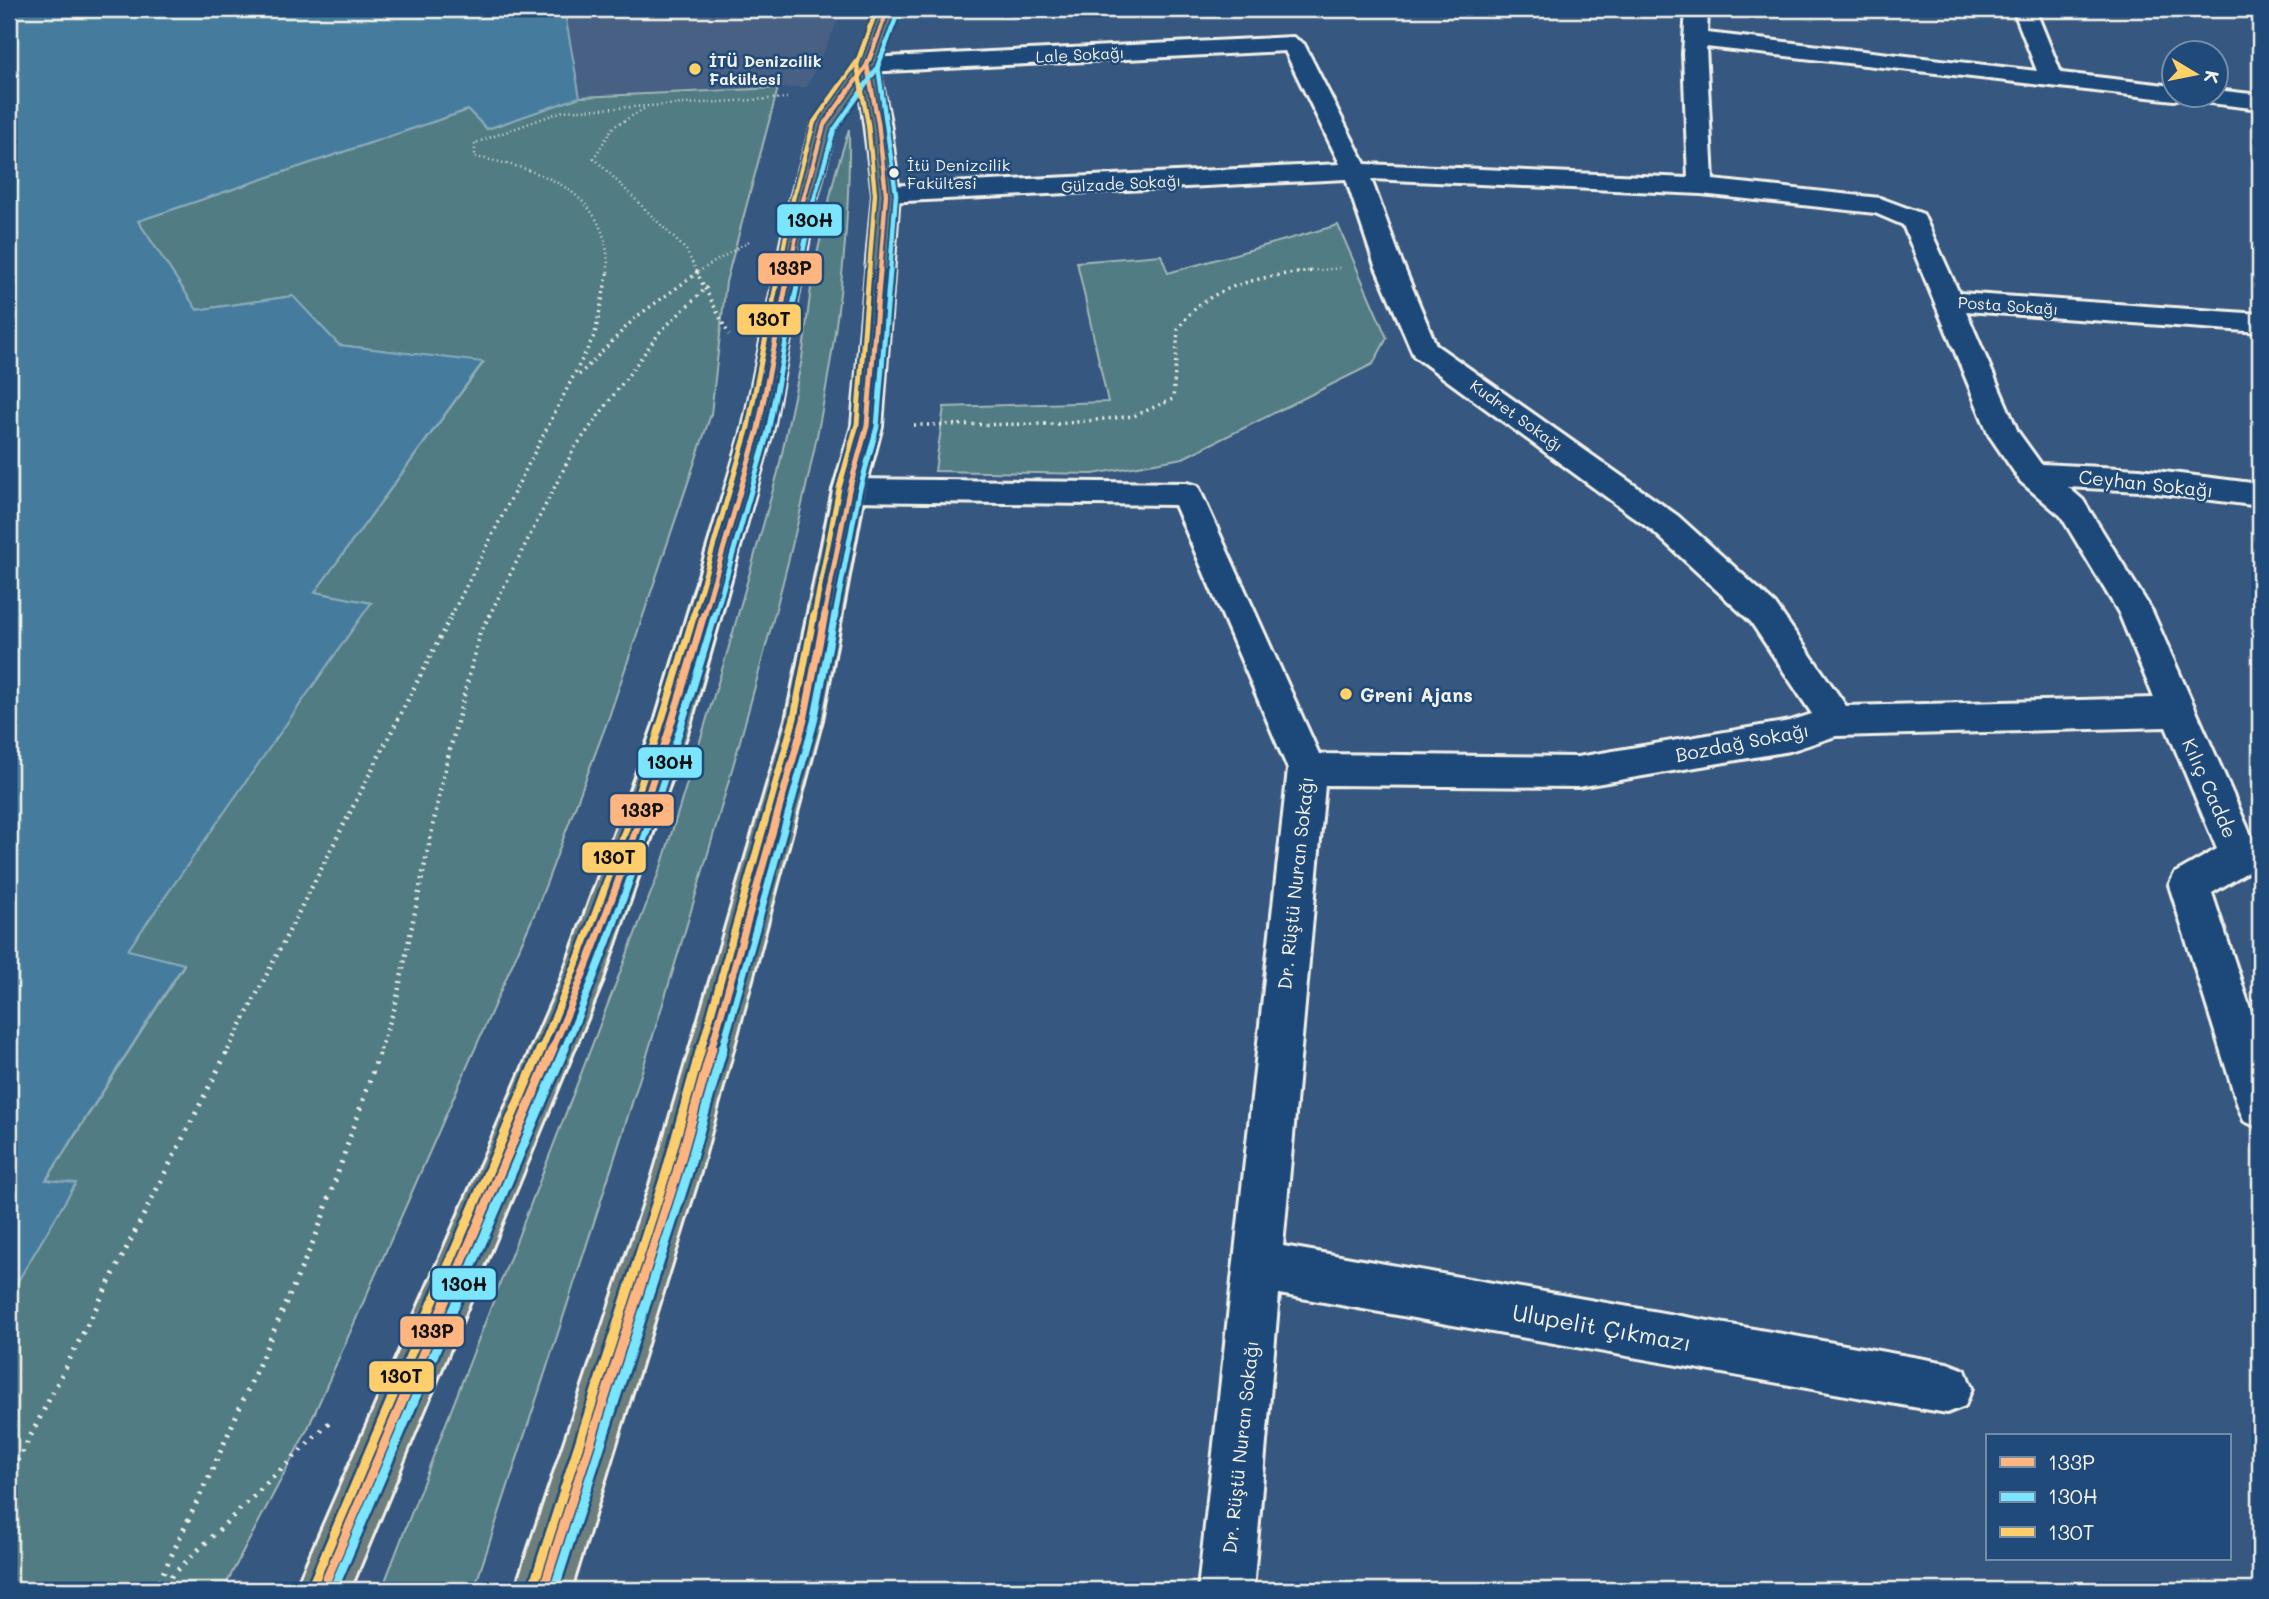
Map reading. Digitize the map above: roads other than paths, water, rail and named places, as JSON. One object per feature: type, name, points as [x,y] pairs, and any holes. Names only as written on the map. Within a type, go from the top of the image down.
[{"type":"main road","points":[[322,1590],[580,985],[673,722],[758,429],[803,201],[824,125],[867,65],[888,9]]},
{"type":"main road","points":[[543,1590],[676,1176],[804,719],[849,490],[867,426],[886,194],[867,65]]},
{"type":"street","points":[[1697,9],[1694,54],[1701,186]]},
{"type":"street","points":[[2024,9],[2052,79]]},
{"type":"street","points":[[1696,39],[2160,91]]},
{"type":"street","name":"Lale Sokağı","points":[[867,65],[1293,44]]},
{"type":"street","name":"Kudret Sokağı","points":[[1293,44],[1356,172],[1388,263],[1424,350],[1666,523],[1763,613],[1836,721]]},
{"type":"street","points":[[2230,98],[2260,102]]},
{"type":"street","name":"Gülzade Sokağı","points":[[886,194],[1356,172],[1440,172],[1701,186],[1880,206],[1914,220],[1948,301]]},
{"type":"street","name":"Posta Sokağı","points":[[2032,474],[2004,435],[1948,301],[2260,323]]},
{"type":"street","name":"Ceyhan Sokağı","points":[[2032,474],[2140,480],[2260,495]]},
{"type":"street","name":"Kılıç Cadde","points":[[2032,474],[2072,508],[2135,611],[2176,712],[2250,857],[2189,884],[2260,1106]]},
{"type":"street","name":"Dr. Rüştü Nuran Sokağı","points":[[849,490],[1187,494],[1236,612],[1307,769],[1226,1590]]},
{"type":"street","name":"Bozdağ Sokağı","points":[[1307,769],[1578,772],[1790,736],[1836,721],[2176,712]]},
{"type":"street","name":"Ulupelit Çıkmazı","points":[[1258,1266],[1947,1388]]},
{"type":"place","name":"İTÜ Denizcilik Fakültesi","points":[[695,69]]},
{"type":"place","name":"İtü Denizcilik Fakültesi","points":[[894,173]]},
{"type":"place","name":"Greni̇ Ajans","points":[[1346,694]]}]
